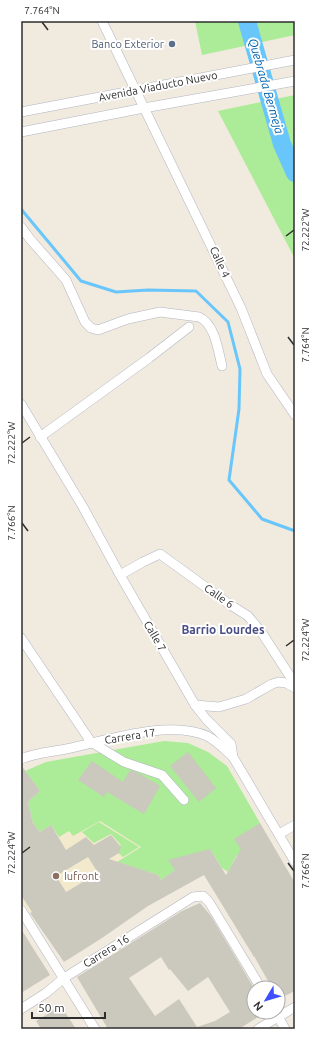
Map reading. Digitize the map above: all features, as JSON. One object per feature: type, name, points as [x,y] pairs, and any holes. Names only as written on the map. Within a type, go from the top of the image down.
[{"type":"street","name":"Calle 4","points":[[102,21],[241,308],[267,374],[295,415]]},
{"type":"street","name":"Avenida Viaducto Nuevo","points":[[21,112],[295,60]]},
{"type":"street","name":"Avenida Viaducto Nuevo","points":[[21,132],[295,81]]},
{"type":"street","points":[[21,227],[66,280],[85,322],[91,328],[98,330],[128,319],[160,312],[199,317],[207,323],[214,337],[222,366]]},
{"type":"street","points":[[40,436],[149,358],[188,327]]},
{"type":"street","name":"Calle 7","points":[[21,404],[83,507],[120,576],[195,705],[206,719],[231,744],[234,757],[295,862]]},
{"type":"street","name":"Calle 6","points":[[120,576],[160,554],[248,616],[262,633],[295,684]]},
{"type":"street","points":[[21,638],[91,742],[124,762],[162,775],[184,800]]},
{"type":"street","points":[[195,705],[219,707],[246,699],[278,682],[286,683],[295,688]]},
{"type":"street","name":"Carrera 17","points":[[21,759],[126,734],[170,730],[182,730],[206,736],[234,757]]},
{"type":"street","points":[[279,834],[295,825]]},
{"type":"street","name":"Carrera 16","points":[[21,1009],[46,993],[64,978],[194,896],[203,896],[209,902],[256,980]]},
{"type":"street","points":[[21,910],[95,1029]]},
{"type":"street","points":[[258,1029],[269,1020]]},
{"type":"street","points":[[280,1020],[285,1029]]},
{"type":"shaded area","name":"Iufront","points":[[100,821],[141,847],[30,913],[21,899],[21,860],[69,831],[73,836]]},
{"type":"green space","points":[[195,21],[295,21],[295,35],[202,55]]},
{"type":"green space","points":[[295,95],[295,259],[218,111]]},
{"type":"green space","points":[[164,741],[188,743],[208,752],[227,766],[260,823],[249,862],[237,855],[228,872],[222,868],[210,849],[161,880],[158,875],[117,862],[141,847],[100,821],[73,836],[69,831],[59,837],[51,825],[40,832],[33,823],[28,802],[40,791],[25,771],[46,762]]},
{"type":"green space","points":[[99,822],[139,847],[123,857],[114,849],[121,845],[111,834],[94,843],[82,832]]},
{"type":"building","points":[[188,752],[216,788],[199,802],[170,766]]},
{"type":"building","points":[[92,761],[123,782],[130,770],[160,786],[144,814],[107,792],[104,797],[78,780]]},
{"type":"building","points":[[21,765],[40,791],[28,802],[33,823],[40,832],[51,825],[66,850],[86,837],[94,845],[111,835],[121,847],[119,853],[109,859],[158,875],[161,880],[175,870],[168,860],[210,849],[226,875],[241,849],[234,839],[260,823],[295,883],[295,991],[286,995],[286,980],[268,980],[204,875],[148,906],[64,962],[30,913],[32,912],[21,895]],"holes":[[[88,857],[98,873],[66,892],[56,876]]]},
{"type":"building","points":[[200,903],[211,916],[249,980],[246,980],[246,1020],[253,1020],[239,1029],[108,1029],[77,977],[182,911]],"holes":[[[161,957],[169,970],[170,969],[188,991],[208,977],[230,1012],[215,1021],[197,1027],[179,999],[155,1016],[129,978]]]},
{"type":"building","points":[[21,929],[50,975],[21,993]]},
{"type":"building","points":[[61,1006],[76,1029],[41,1029],[36,1021]]},
{"type":"waterway","name":"Quebrada Bermeja","points":[[247,21],[282,144],[295,173]]},
{"type":"waterway","points":[[21,209],[81,281],[116,292],[148,290],[196,291],[228,322],[240,369],[239,409],[229,480],[262,519],[295,531]]},
{"type":"place","name":"Banco Exterior","points":[[172,44]]},
{"type":"place","name":"Iufront","points":[[56,876]]},
{"type":"district","name":"Barrio Lourdes","points":[[223,630]]}]
